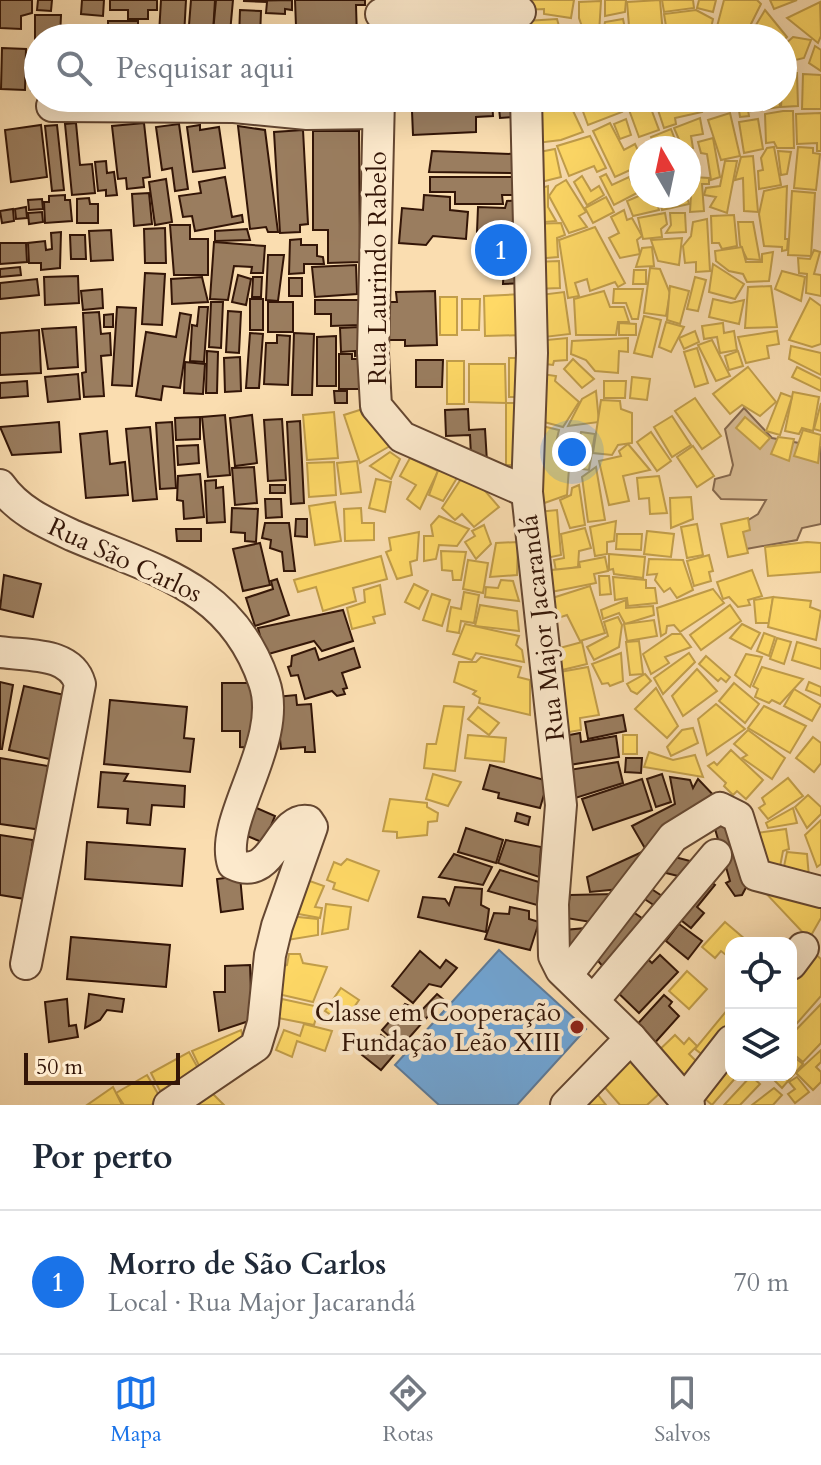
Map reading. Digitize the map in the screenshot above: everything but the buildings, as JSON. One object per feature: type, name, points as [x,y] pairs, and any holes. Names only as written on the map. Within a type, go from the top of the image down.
[{"type":"street","points":[[380,17],[520,17]]},
{"type":"street","points":[[286,112],[325,112]]},
{"type":"street","name":"Rua Laurindo Rabelo","points":[[378,112],[373,353],[376,406],[402,437],[527,492]]},
{"type":"street","name":"Rua Major Jacarandá","points":[[526,112],[532,353],[527,492],[561,805],[552,933],[554,956],[567,975],[631,1038],[687,1103]]},
{"type":"street","name":"Rua São Carlos","points":[[0,485],[10,500],[44,523],[192,586],[215,603],[238,630],[264,681],[269,705],[259,755],[230,838],[233,864],[243,869],[260,865],[295,824],[308,821],[312,827],[277,926],[270,955],[263,1023],[256,1046],[169,1105]]},
{"type":"street","points":[[0,652],[66,662],[77,671],[80,684],[26,964]]},
{"type":"street","points":[[567,975],[673,837],[720,808],[738,817],[756,875],[821,892]]},
{"type":"street","points":[[593,1001],[716,855]]},
{"type":"street","points":[[566,1105],[631,1038]]},
{"type":"street","points":[[687,1103],[725,1049]]},
{"type":"shaded area","points":[[744,408],[772,438],[821,447],[821,524],[802,528],[797,540],[735,551],[737,527],[758,514],[766,500],[721,499],[713,490],[715,479],[730,475],[733,465],[725,429]]},
{"type":"place","name":"Morro de São Carlos","points":[[501,250]]},
{"type":"place","name":"Classe em Cooperação Fundação Leão XIII","points":[[577,1027]]}]
